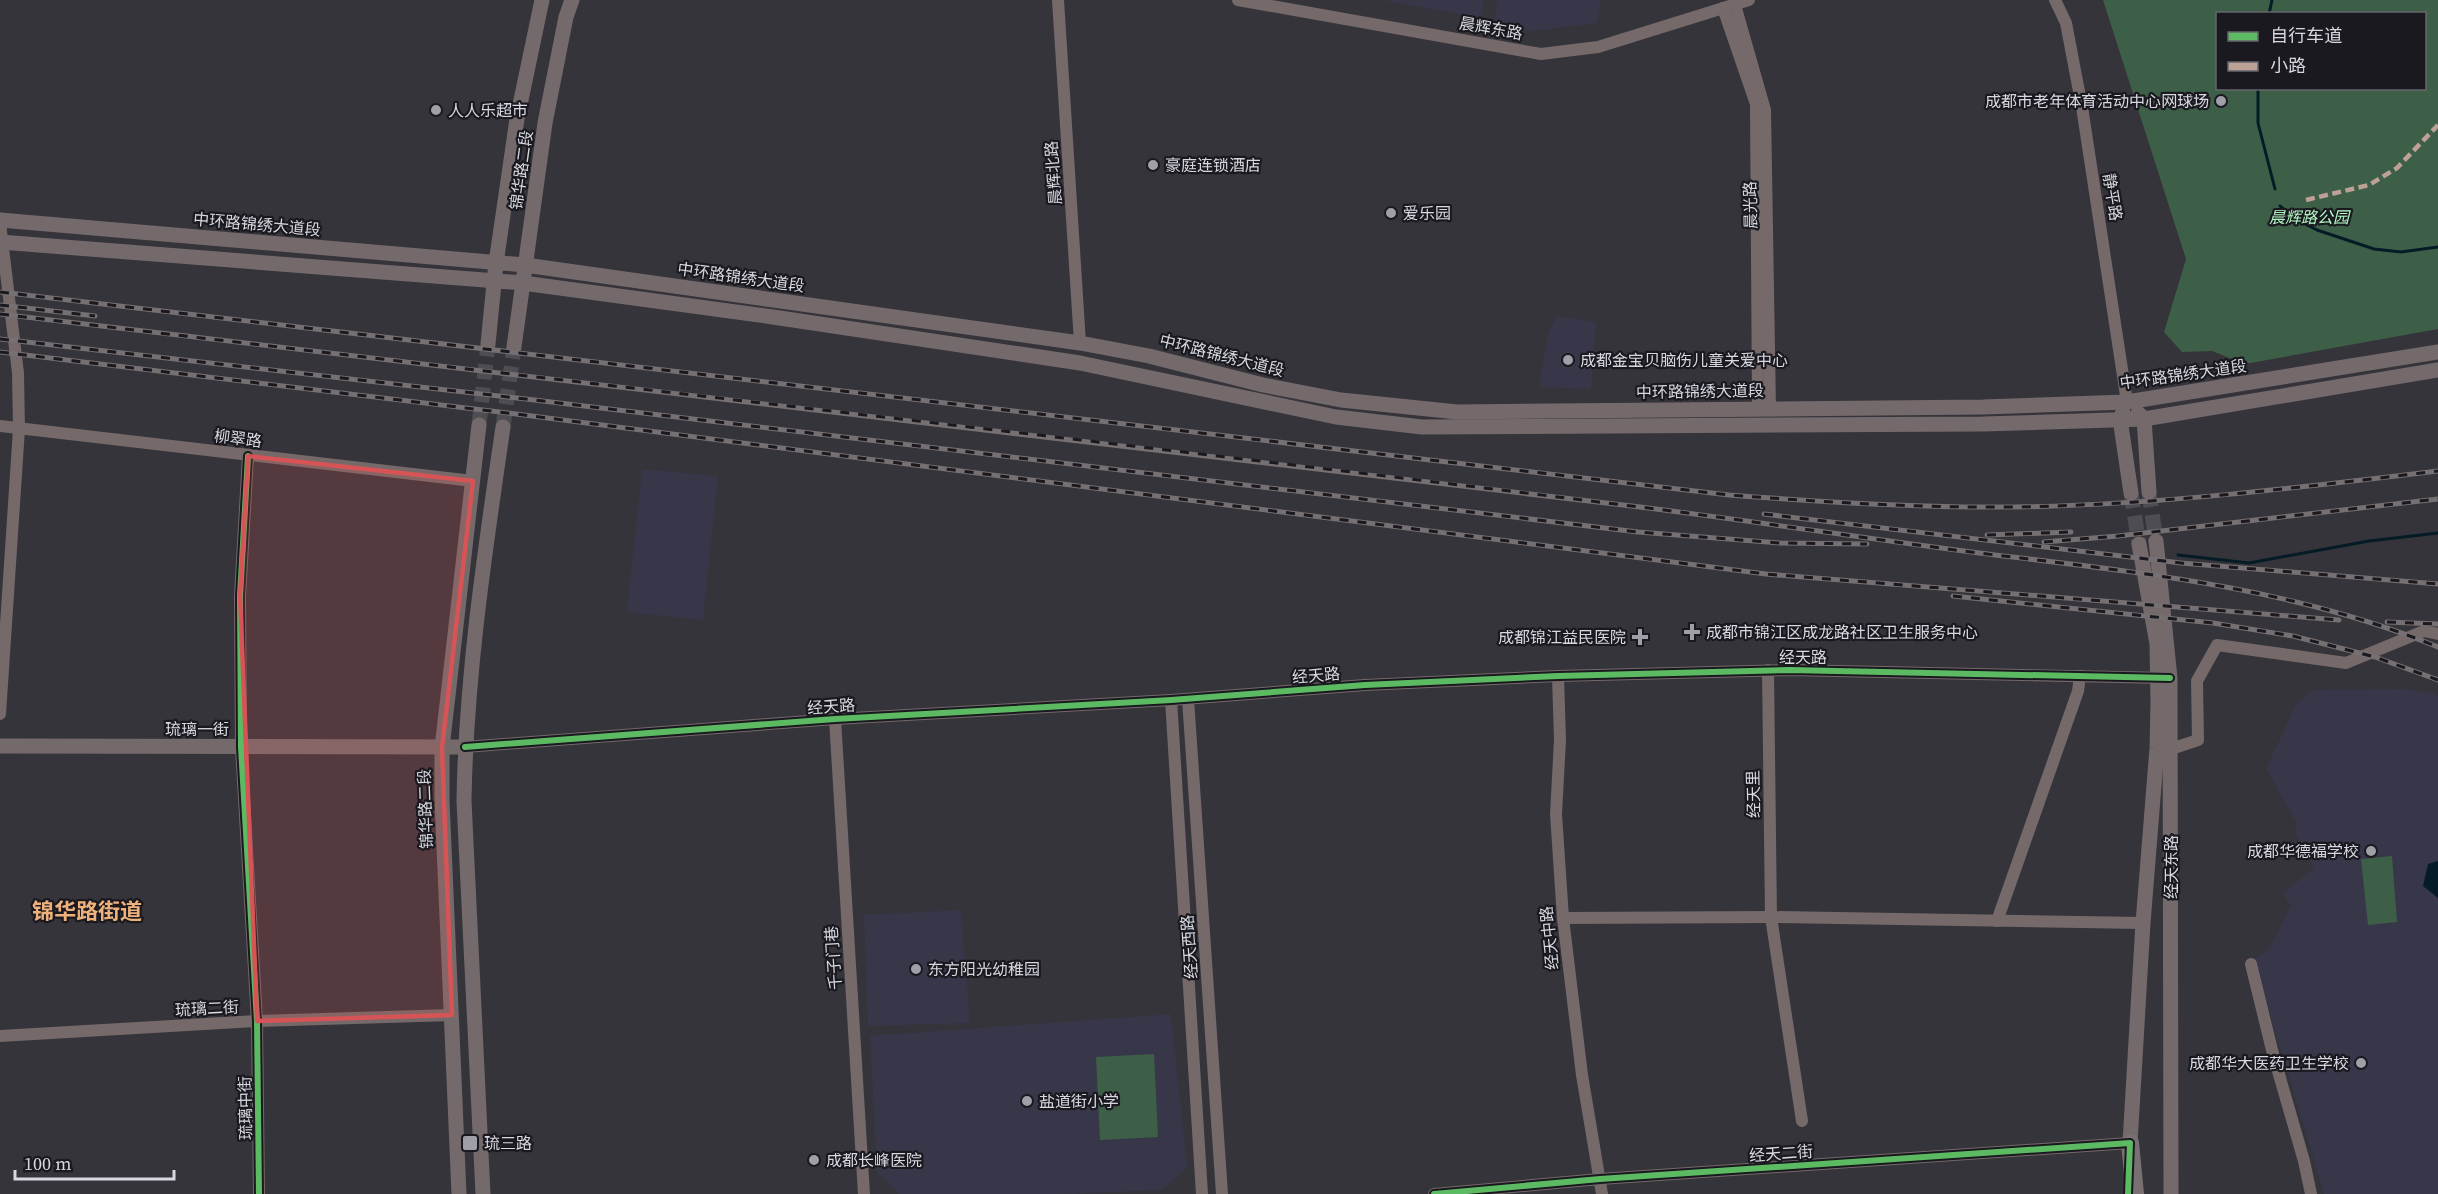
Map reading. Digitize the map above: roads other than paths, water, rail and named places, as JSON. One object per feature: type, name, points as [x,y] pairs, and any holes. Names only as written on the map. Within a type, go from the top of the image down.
[{"type":"highway","name":"经天东路","points":[[2130,1143],[2135,1194]]},
{"type":"main road","name":"锦华路二段","points":[[488,344],[496,263],[517,120],[542,0]]},
{"type":"main road","name":"锦华路二段","points":[[514,347],[545,123],[566,17],[572,0]]},
{"type":"main road","name":"中环路锦绣大道段","points":[[0,221],[525,265],[1080,344],[1149,356],[1263,385],[1341,400],[1457,412],[1983,406],[2127,402],[2438,352]]},
{"type":"main road","name":"中环路锦绣大道段","points":[[1,243],[523,283],[1080,363],[1336,417],[1422,427],[1983,424],[2144,419],[2438,370]]},
{"type":"main road","points":[[2131,493],[2120,419],[2127,402],[2144,419],[2149,492]]},
{"type":"main road","name":"锦华路二段","points":[[459,1194],[442,812],[442,747],[479,424]]},
{"type":"main road","points":[[483,1194],[464,801],[465,747],[469,686],[503,427]]},
{"type":"main road","name":"经天东路","points":[[2156,541],[2164,678],[2171,749],[2170,1194]]},
{"type":"main road","name":"经天东路","points":[[2130,1143],[2143,923],[2164,678],[2139,544]]},
{"type":"main road","name":"琉璃一街","points":[[0,746],[465,747]]},
{"type":"street","name":"晨辉北路","points":[[1058,0],[1080,344]]},
{"type":"street","name":"晨辉东路","points":[[1238,0],[1541,54],[1598,47],[1749,0]]},
{"type":"street","name":"静平路","points":[[2055,0],[2066,23],[2082,107],[2127,402]]},
{"type":"street","name":"晨光路","points":[[1729,6],[1765,110],[1764,409]]},
{"type":"street","points":[[0,221],[18,374],[19,429],[0,714]]},
{"type":"street","name":"柳翠路","points":[[0,426],[473,482]]},
{"type":"street","name":"琉璃中街","points":[[248,456],[240,596],[241,747],[257,1022],[259,1194]]},
{"type":"street","points":[[2171,749],[2198,740],[2197,681],[2217,645],[2346,663],[2424,631],[2438,634]]},
{"type":"street","name":"经天路","points":[[465,747],[835,719],[1188,699],[1365,685],[1558,676],[1768,670],[2164,678]]},
{"type":"street","name":"经天里","points":[[1768,670],[1771,917],[1802,1121]]},
{"type":"street","name":"经天中路","points":[[1558,676],[1560,740],[1556,814],[1563,918],[1581,1075],[1602,1194]]},
{"type":"street","points":[[1997,921],[2078,691],[2080,676]]},
{"type":"street","name":"经天西路","points":[[1188,699],[1222,1194]]},
{"type":"street","name":"经天西路","points":[[1171,700],[1202,1194]]},
{"type":"street","name":"千子门巷","points":[[835,719],[864,1194]]},
{"type":"street","points":[[1563,918],[1771,917],[2143,923]]},
{"type":"street","points":[[2251,963],[2311,1194]]},
{"type":"street","name":"琉璃二街","points":[[0,1036],[257,1022],[452,1015]]},
{"type":"street","points":[[2128,1194],[2130,1143]]},
{"type":"street","name":"经天二街","points":[[1434,1194],[1600,1179],[2130,1143]]},
{"type":"waterway","points":[[2269,12],[2272,0]]},
{"type":"waterway","points":[[2258,90],[2258,123],[2275,189]]},
{"type":"waterway","points":[[2280,206],[2297,220],[2317,230],[2374,249],[2401,252],[2438,247]]},
{"type":"waterway","points":[[2178,555],[2249,563],[2369,541],[2438,533]]},
{"type":"tunnel","points":[[479,425],[488,344]]},
{"type":"tunnel","points":[[503,427],[514,347]]},
{"type":"tunnel","points":[[2149,492],[2156,541]]},
{"type":"tunnel","points":[[2131,493],[2139,544]]},
{"type":"railway","points":[[0,292],[1729,495],[1907,505],[2067,506],[2226,495],[2438,471]]},
{"type":"railway","points":[[0,305],[95,316]]},
{"type":"railway","points":[[0,314],[1420,480],[1668,510],[2096,567],[2270,596],[2327,610],[2438,647]]},
{"type":"railway","points":[[0,339],[526,399],[1638,532],[1780,543],[1867,544]]},
{"type":"railway","points":[[0,352],[524,415],[1766,574],[2339,620]]},
{"type":"railway","points":[[2044,542],[2118,536],[2438,499]]},
{"type":"railway","points":[[1764,514],[2181,563],[2438,584]]},
{"type":"railway","points":[[1987,535],[2071,532]]},
{"type":"railway","points":[[1953,596],[2213,623],[2293,636],[2375,657],[2438,680]]},
{"type":"railway","points":[[2387,622],[2438,624]]},
{"type":"place","name":"成都市老年体育活动中心网球场","points":[[2221,101]]},
{"type":"place","name":"人人乐超市","points":[[436,110]]},
{"type":"place","name":"豪庭连锁酒店","points":[[1153,165]]},
{"type":"place","name":"爱乐园","points":[[1391,213]]},
{"type":"place","name":"成都金宝贝脑伤儿童关爱中心","points":[[1568,360]]},
{"type":"place","name":"成都市锦江区成龙路社区卫生服务中心","points":[[1692,632]]},
{"type":"place","name":"成都锦江益民医院","points":[[1640,637]]},
{"type":"place","name":"成都华德福学校","points":[[2371,851]]},
{"type":"place","name":"东方阳光幼稚园","points":[[916,969]]},
{"type":"place","name":"成都华大医药卫生学校","points":[[2361,1063]]},
{"type":"place","name":"盐道街小学","points":[[1027,1101]]},
{"type":"place","name":"琉三路","points":[[470,1143]]},
{"type":"place","name":"成都长峰医院","points":[[814,1160]]},
{"type":"district","name":"锦华路街道","points":[[87,911]]},
{"type":"park label","name":"晨辉路公园","points":[[2309,217]]}]
